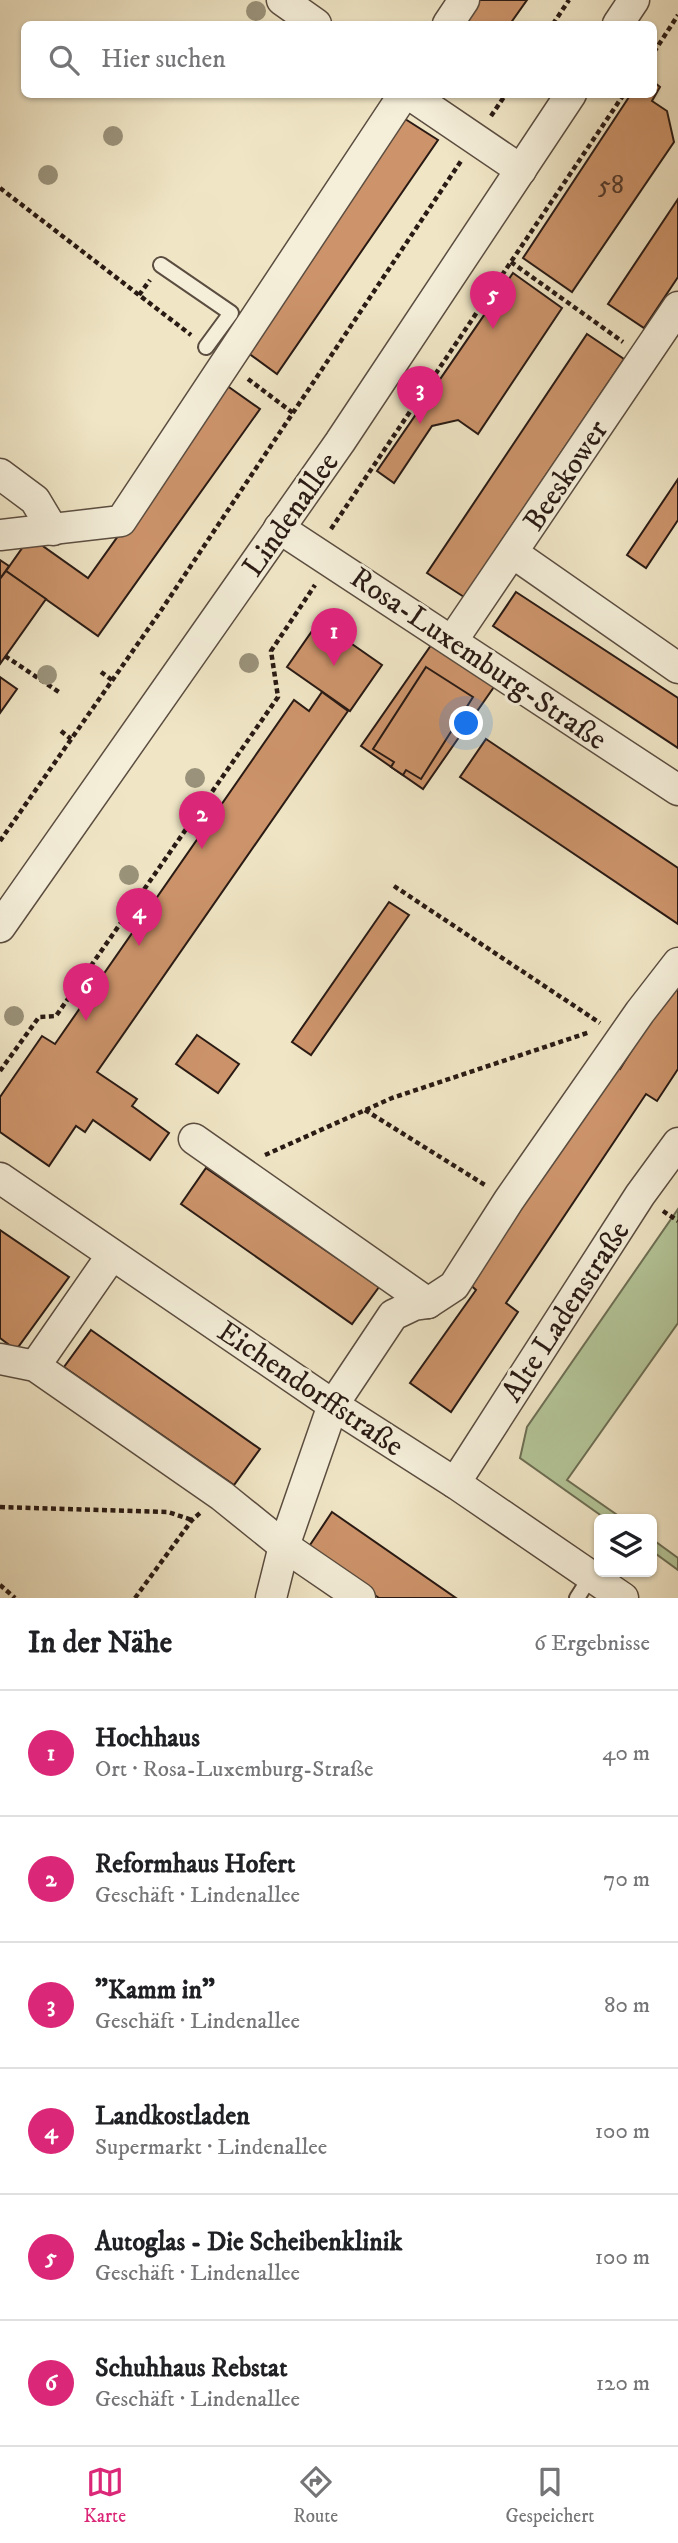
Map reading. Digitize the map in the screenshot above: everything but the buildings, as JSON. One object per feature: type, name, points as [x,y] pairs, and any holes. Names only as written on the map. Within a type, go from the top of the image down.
[{"type":"street","points":[[282,0],[312,21]]},
{"type":"street","points":[[450,21],[464,0]]},
{"type":"street","points":[[620,21],[634,0]]},
{"type":"street","points":[[0,535],[121,522],[216,355],[404,98]]},
{"type":"street","points":[[413,98],[521,170]]},
{"type":"street","name":"Lindenallee","points":[[0,927],[340,442],[568,98]]},
{"type":"street","name":"Beeskower","points":[[452,641],[678,307]]},
{"type":"street","points":[[0,474],[35,500],[53,530]]},
{"type":"street","name":"Rosa-Luxemburg-Straße","points":[[279,528],[678,790]]},
{"type":"street","points":[[513,553],[678,668]]},
{"type":"street","points":[[271,1598],[284,1546],[333,1405],[393,1315],[414,1305],[428,1303],[454,1286],[509,1200],[640,1012],[678,963]]},
{"type":"street","points":[[194,1139],[428,1303]]},
{"type":"street","name":"Alte Ladenstraße","points":[[455,1483],[640,1195],[678,1143]]},
{"type":"street","name":"Eichendorffstraße","points":[[0,1178],[333,1405],[455,1483],[584,1587],[623,1598]]},
{"type":"street","points":[[36,1366],[112,1255]]},
{"type":"street","points":[[0,1359],[36,1366],[222,1496],[284,1546],[360,1598]]},
{"type":"lane","points":[[161,265],[230,313],[216,355]]},
{"type":"path","points":[[554,21],[569,0]]},
{"type":"path","points":[[657,46],[678,15]]},
{"type":"path","points":[[0,841],[293,413],[503,98]]},
{"type":"path","points":[[0,1071],[39,1017],[56,1016],[278,696],[271,651],[315,584],[316,550],[621,98]]},
{"type":"path","points":[[0,188],[293,413]]},
{"type":"path","points":[[511,262],[644,357]]},
{"type":"path","points":[[5,656],[59,692]]},
{"type":"path","points":[[101,672],[112,680]]},
{"type":"path","points":[[61,731],[71,739]]},
{"type":"path","points":[[235,1168],[392,1098],[606,1027],[394,886]]},
{"type":"path","points":[[364,1110],[509,1200]]},
{"type":"path","points":[[135,1598],[192,1520],[222,1496]]},
{"type":"path","points":[[0,1507],[168,1512],[192,1520]]},
{"type":"path","points":[[0,1585],[15,1598]]},
{"type":"green space","points":[[678,1209],[678,1323],[567,1480],[616,1514],[599,1514],[520,1458],[527,1427]]},
{"type":"green space","points":[[657,1543],[678,1558],[678,1570],[657,1555]]},
{"type":"place","name":"Autoglas - Die Scheibenklinik","points":[[493,329]]},
{"type":"place","name":"\"Kamm in\"","points":[[420,424]]},
{"type":"place","name":"Hochhaus","points":[[334,666]]},
{"type":"place","name":"Reformhaus Hofert","points":[[202,849]]},
{"type":"place","name":"Landkostladen","points":[[139,946]]},
{"type":"place","name":"Schuhhaus Rebstat","points":[[86,1021]]}]
